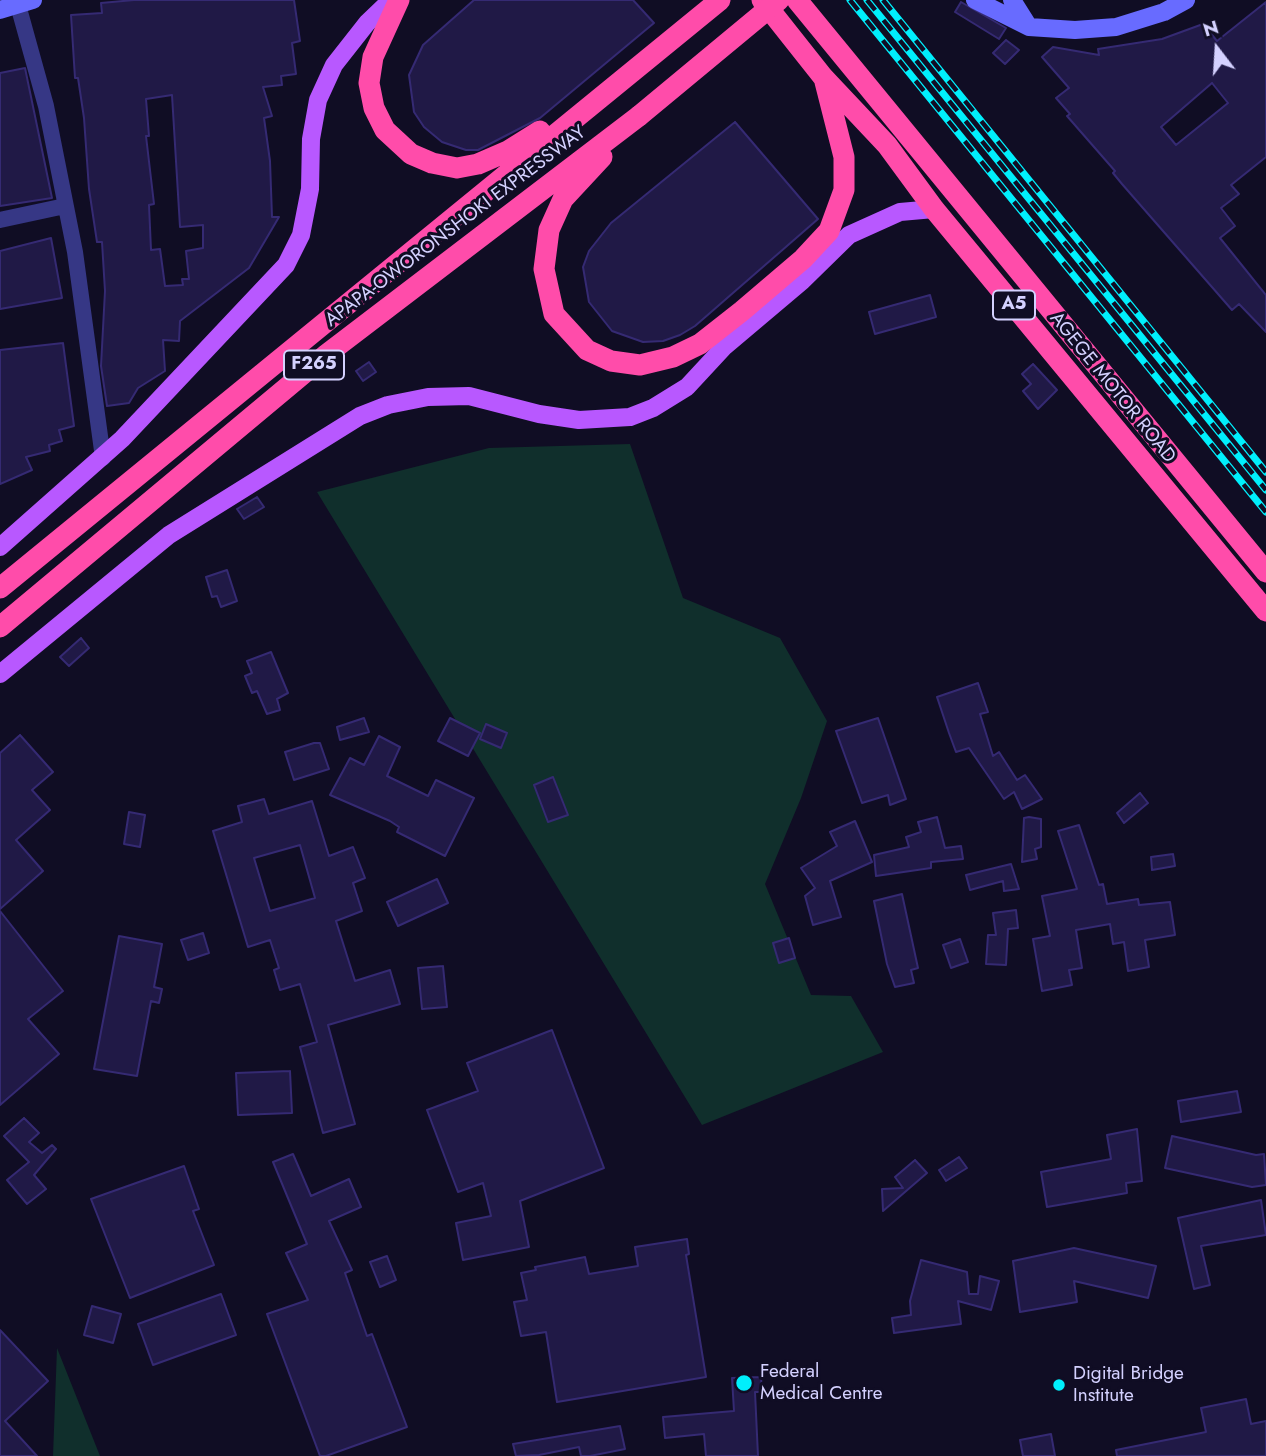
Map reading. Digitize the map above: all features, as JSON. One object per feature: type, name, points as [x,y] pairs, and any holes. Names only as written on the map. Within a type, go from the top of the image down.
[{"type":"highway","points":[[399,0],[373,57],[369,83],[374,108],[385,130],[411,154],[432,163],[457,168],[478,164],[509,151],[616,84]]},
{"type":"highway","name":"APAPA-OWORONSHOKI EXPRESSWAY","points":[[0,588],[720,0]]},
{"type":"highway","name":"AGEGE MOTOR ROAD","points":[[762,0],[823,77],[887,145],[934,209],[1266,611]]},
{"type":"highway","name":"APAPA-OWORONSHOKI EXPRESSWAY","points":[[0,627],[327,354],[639,116],[779,0]]},
{"type":"highway","name":"AGEGE MOTOR ROAD","points":[[797,0],[1266,572]]},
{"type":"highway","points":[[639,116],[564,199],[549,230],[544,256],[546,287],[554,314],[587,350],[611,361],[640,365],[673,357],[700,344],[803,259],[829,230],[844,190],[844,157],[823,77]]},
{"type":"highway","points":[[1145,464],[1162,445]]},
{"type":"main road","points":[[0,547],[103,458],[286,265],[301,235],[310,189],[311,139],[318,100],[334,65],[367,23],[391,0]]},
{"type":"main road","points":[[975,0],[1029,27],[1075,30],[1116,27],[1164,12],[1186,0]]},
{"type":"main road","points":[[1012,0],[1029,27]]},
{"type":"main road","points":[[0,674],[169,535],[360,416],[388,405],[428,397],[469,396],[539,414],[579,420],[630,417],[653,408],[687,387],[725,346],[802,281],[849,235],[900,212],[934,209]]},
{"type":"street","points":[[12,5],[46,106],[75,252],[103,458]]},
{"type":"street","points":[[0,220],[65,206]]},
{"type":"green space","points":[[630,444],[683,598],[780,638],[827,721],[801,798],[765,884],[811,995],[851,996],[883,1052],[702,1125],[317,492],[489,448]]},
{"type":"green space","points":[[57,1348],[100,1456],[53,1456]]},
{"type":"building","points":[[134,0],[294,0],[300,41],[292,43],[296,74],[281,76],[282,85],[263,87],[272,116],[264,118],[270,161],[272,217],[279,217],[249,268],[180,321],[179,341],[163,340],[165,371],[138,388],[129,403],[107,406],[101,366],[105,291],[102,242],[97,242],[89,189],[84,118],[78,78],[75,78],[71,15],[102,13],[101,3]],"holes":[[[172,95],[180,227],[203,225],[203,248],[186,251],[189,279],[182,279],[183,285],[165,286],[160,249],[151,250],[149,205],[154,204],[146,136],[149,136],[146,99]]]},
{"type":"building","points":[[474,0],[633,0],[654,23],[540,118],[478,150],[466,150],[442,142],[424,127],[414,112],[409,75],[423,45]]},
{"type":"building","points":[[961,2],[1006,28],[999,39],[955,12]]},
{"type":"building","points":[[1266,2],[1266,157],[1231,185],[1239,194],[1221,208],[1235,226],[1220,238],[1266,295],[1266,332],[1239,304],[1232,310],[1113,173],[1115,171],[1067,116],[1070,114],[1056,98],[1069,88],[1042,57],[1053,47],[1099,55],[1098,49],[1162,39],[1203,24],[1217,41]],"holes":[[[1212,83],[1228,103],[1176,145],[1161,127]]]},
{"type":"building","points":[[1006,40],[1019,50],[1005,64],[993,53]]},
{"type":"building","points":[[25,68],[52,198],[0,206],[0,73]]},
{"type":"building","points":[[735,122],[818,219],[695,326],[680,335],[663,341],[643,342],[612,331],[589,302],[583,267],[589,251],[611,223]]},
{"type":"building","points":[[51,238],[62,298],[0,309],[0,251]]},
{"type":"building","points":[[930,295],[936,317],[875,334],[869,312]]},
{"type":"building","points":[[63,343],[74,426],[59,430],[62,441],[49,445],[50,451],[26,457],[32,470],[0,484],[0,350]]},
{"type":"building","points":[[369,362],[376,372],[363,381],[356,371]]},
{"type":"building","points":[[1033,364],[1057,390],[1038,409],[1023,391],[1031,384],[1022,374]]},
{"type":"building","points":[[257,497],[264,507],[244,519],[237,509]]},
{"type":"building","points":[[227,570],[237,601],[221,607],[217,596],[212,597],[206,577]]},
{"type":"building","points":[[81,638],[89,648],[69,666],[60,657]]},
{"type":"building","points":[[271,652],[288,693],[277,699],[280,710],[267,714],[257,691],[252,693],[245,676],[252,673],[247,661]]},
{"type":"building","points":[[978,683],[988,712],[980,714],[993,756],[999,752],[1017,780],[1025,775],[1042,799],[1022,809],[1014,792],[1004,799],[969,748],[956,752],[949,733],[937,697]]},
{"type":"building","points":[[364,718],[369,732],[340,740],[337,727]]},
{"type":"building","points":[[450,718],[480,733],[468,756],[438,741]]},
{"type":"building","points":[[878,718],[906,799],[890,805],[888,795],[862,803],[836,731]]},
{"type":"building","points":[[486,724],[507,733],[501,748],[480,739]]},
{"type":"building","points":[[20,735],[53,772],[32,790],[50,810],[16,840],[43,871],[0,909],[0,753]]},
{"type":"building","points":[[379,736],[400,747],[387,776],[428,796],[436,780],[474,798],[445,856],[397,832],[399,827],[390,821],[330,795],[350,758],[364,765]]},
{"type":"building","points":[[320,743],[329,769],[294,780],[285,752]]},
{"type":"building","points":[[553,777],[568,815],[548,822],[534,785]]},
{"type":"building","points":[[1140,793],[1148,803],[1124,823],[1117,813]]},
{"type":"building","points":[[264,799],[269,814],[312,801],[329,856],[353,847],[365,878],[353,883],[362,911],[336,921],[355,981],[390,970],[400,1004],[328,1025],[355,1124],[323,1133],[300,1047],[317,1042],[300,984],[280,990],[274,970],[279,968],[270,940],[248,947],[213,831],[242,822],[238,806]],"holes":[[[300,845],[315,898],[270,911],[254,858]]]},
{"type":"building","points":[[129,812],[145,815],[140,847],[124,844]]},
{"type":"building","points":[[937,817],[945,848],[961,846],[963,859],[931,862],[931,868],[876,876],[874,855],[909,847],[906,837],[921,832],[918,822]]},
{"type":"building","points":[[1024,818],[1041,819],[1041,847],[1035,849],[1037,859],[1022,862]]},
{"type":"building","points":[[855,821],[872,862],[830,881],[841,917],[813,925],[805,896],[815,888],[801,868],[837,846],[830,832]]},
{"type":"building","points":[[1079,825],[1099,885],[1103,884],[1107,904],[1138,899],[1139,905],[1170,902],[1175,935],[1145,940],[1149,967],[1128,971],[1124,942],[1113,944],[1110,924],[1076,930],[1082,968],[1069,970],[1072,985],[1042,991],[1033,939],[1050,936],[1042,896],[1077,889],[1058,831]]},
{"type":"building","points":[[1173,854],[1175,866],[1152,870],[1151,857]]},
{"type":"building","points":[[1011,864],[1019,889],[1004,891],[1003,881],[970,890],[966,875]]},
{"type":"building","points":[[437,879],[448,903],[398,926],[387,902]]},
{"type":"building","points":[[902,894],[918,968],[911,970],[914,983],[895,987],[887,964],[874,901]]},
{"type":"building","points":[[1016,910],[1018,928],[1008,929],[1006,965],[986,964],[988,935],[996,935],[993,913]]},
{"type":"building","points":[[0,911],[63,991],[28,1019],[59,1054],[0,1105]]},
{"type":"building","points":[[203,933],[209,953],[188,960],[181,940]]},
{"type":"building","points":[[119,936],[162,944],[154,987],[162,989],[159,1003],[151,1001],[137,1076],[94,1069]]},
{"type":"building","points":[[789,938],[795,958],[779,963],[773,943]]},
{"type":"building","points":[[960,939],[968,962],[951,968],[943,945]]},
{"type":"building","points":[[443,966],[447,1007],[422,1009],[418,968]]},
{"type":"building","points":[[552,1030],[604,1168],[520,1201],[529,1247],[463,1260],[456,1223],[491,1216],[483,1183],[458,1192],[427,1110],[478,1091],[467,1063]]},
{"type":"building","points":[[290,1071],[292,1113],[238,1115],[236,1073]]},
{"type":"building","points":[[1237,1091],[1241,1112],[1181,1122],[1178,1101]]},
{"type":"building","points":[[24,1118],[39,1133],[29,1142],[42,1153],[52,1145],[56,1149],[34,1175],[46,1189],[27,1204],[7,1180],[29,1162],[4,1136]]},
{"type":"building","points":[[1137,1129],[1142,1181],[1126,1183],[1127,1193],[1047,1207],[1041,1172],[1111,1159],[1107,1135]]},
{"type":"building","points":[[1172,1136],[1256,1155],[1264,1154],[1266,1185],[1252,1187],[1165,1168]]},
{"type":"building","points":[[293,1154],[311,1196],[349,1179],[361,1207],[329,1221],[352,1270],[345,1273],[367,1336],[372,1334],[407,1427],[326,1456],[320,1456],[267,1314],[308,1300],[286,1253],[307,1244],[273,1162]]},
{"type":"building","points":[[959,1157],[967,1168],[946,1181],[939,1170]]},
{"type":"building","points":[[915,1160],[927,1173],[883,1211],[882,1189],[903,1188],[895,1177]]},
{"type":"building","points":[[184,1166],[199,1209],[193,1211],[214,1265],[130,1298],[91,1199]]},
{"type":"building","points":[[1261,1200],[1266,1235],[1201,1246],[1210,1285],[1194,1289],[1178,1218]]},
{"type":"building","points":[[687,1239],[689,1254],[686,1255],[706,1377],[557,1402],[546,1332],[521,1336],[514,1302],[527,1300],[521,1273],[536,1270],[535,1267],[585,1257],[589,1274],[638,1266],[635,1247]]},
{"type":"building","points":[[1074,1248],[1156,1266],[1148,1298],[1074,1281],[1077,1302],[1020,1312],[1013,1261]]},
{"type":"building","points":[[387,1256],[396,1280],[380,1287],[370,1262]]},
{"type":"building","points":[[921,1260],[967,1272],[969,1294],[978,1294],[980,1276],[999,1281],[991,1310],[958,1301],[961,1324],[894,1333],[892,1318],[911,1315],[910,1301]]},
{"type":"building","points":[[221,1294],[236,1335],[153,1365],[138,1324]]},
{"type":"building","points":[[92,1306],[121,1314],[113,1343],[84,1335]]},
{"type":"building","points":[[0,1330],[48,1381],[5,1421],[37,1456],[0,1456]]},
{"type":"building","points":[[761,1377],[762,1392],[755,1392],[758,1456],[706,1456],[704,1434],[665,1438],[663,1417],[734,1411],[732,1378]]},
{"type":"building","points":[[1246,1399],[1251,1424],[1266,1421],[1266,1456],[1117,1456],[1116,1450],[1206,1432],[1201,1408]]},
{"type":"building","points":[[620,1426],[625,1449],[590,1456],[581,1456],[579,1447],[539,1455],[516,1456],[513,1444]]},
{"type":"building","points":[[1051,1434],[1055,1456],[1023,1456],[1020,1440]]},
{"type":"railway","points":[[850,0],[1266,512]]},
{"type":"railway","points":[[867,0],[1266,490]]},
{"type":"railway","points":[[883,0],[1266,472]]},
{"type":"place","name":"Federal Medical Centre","points":[[744,1383]]},
{"type":"place","name":"Digital Bridge Institute","points":[[1059,1385]]}]
